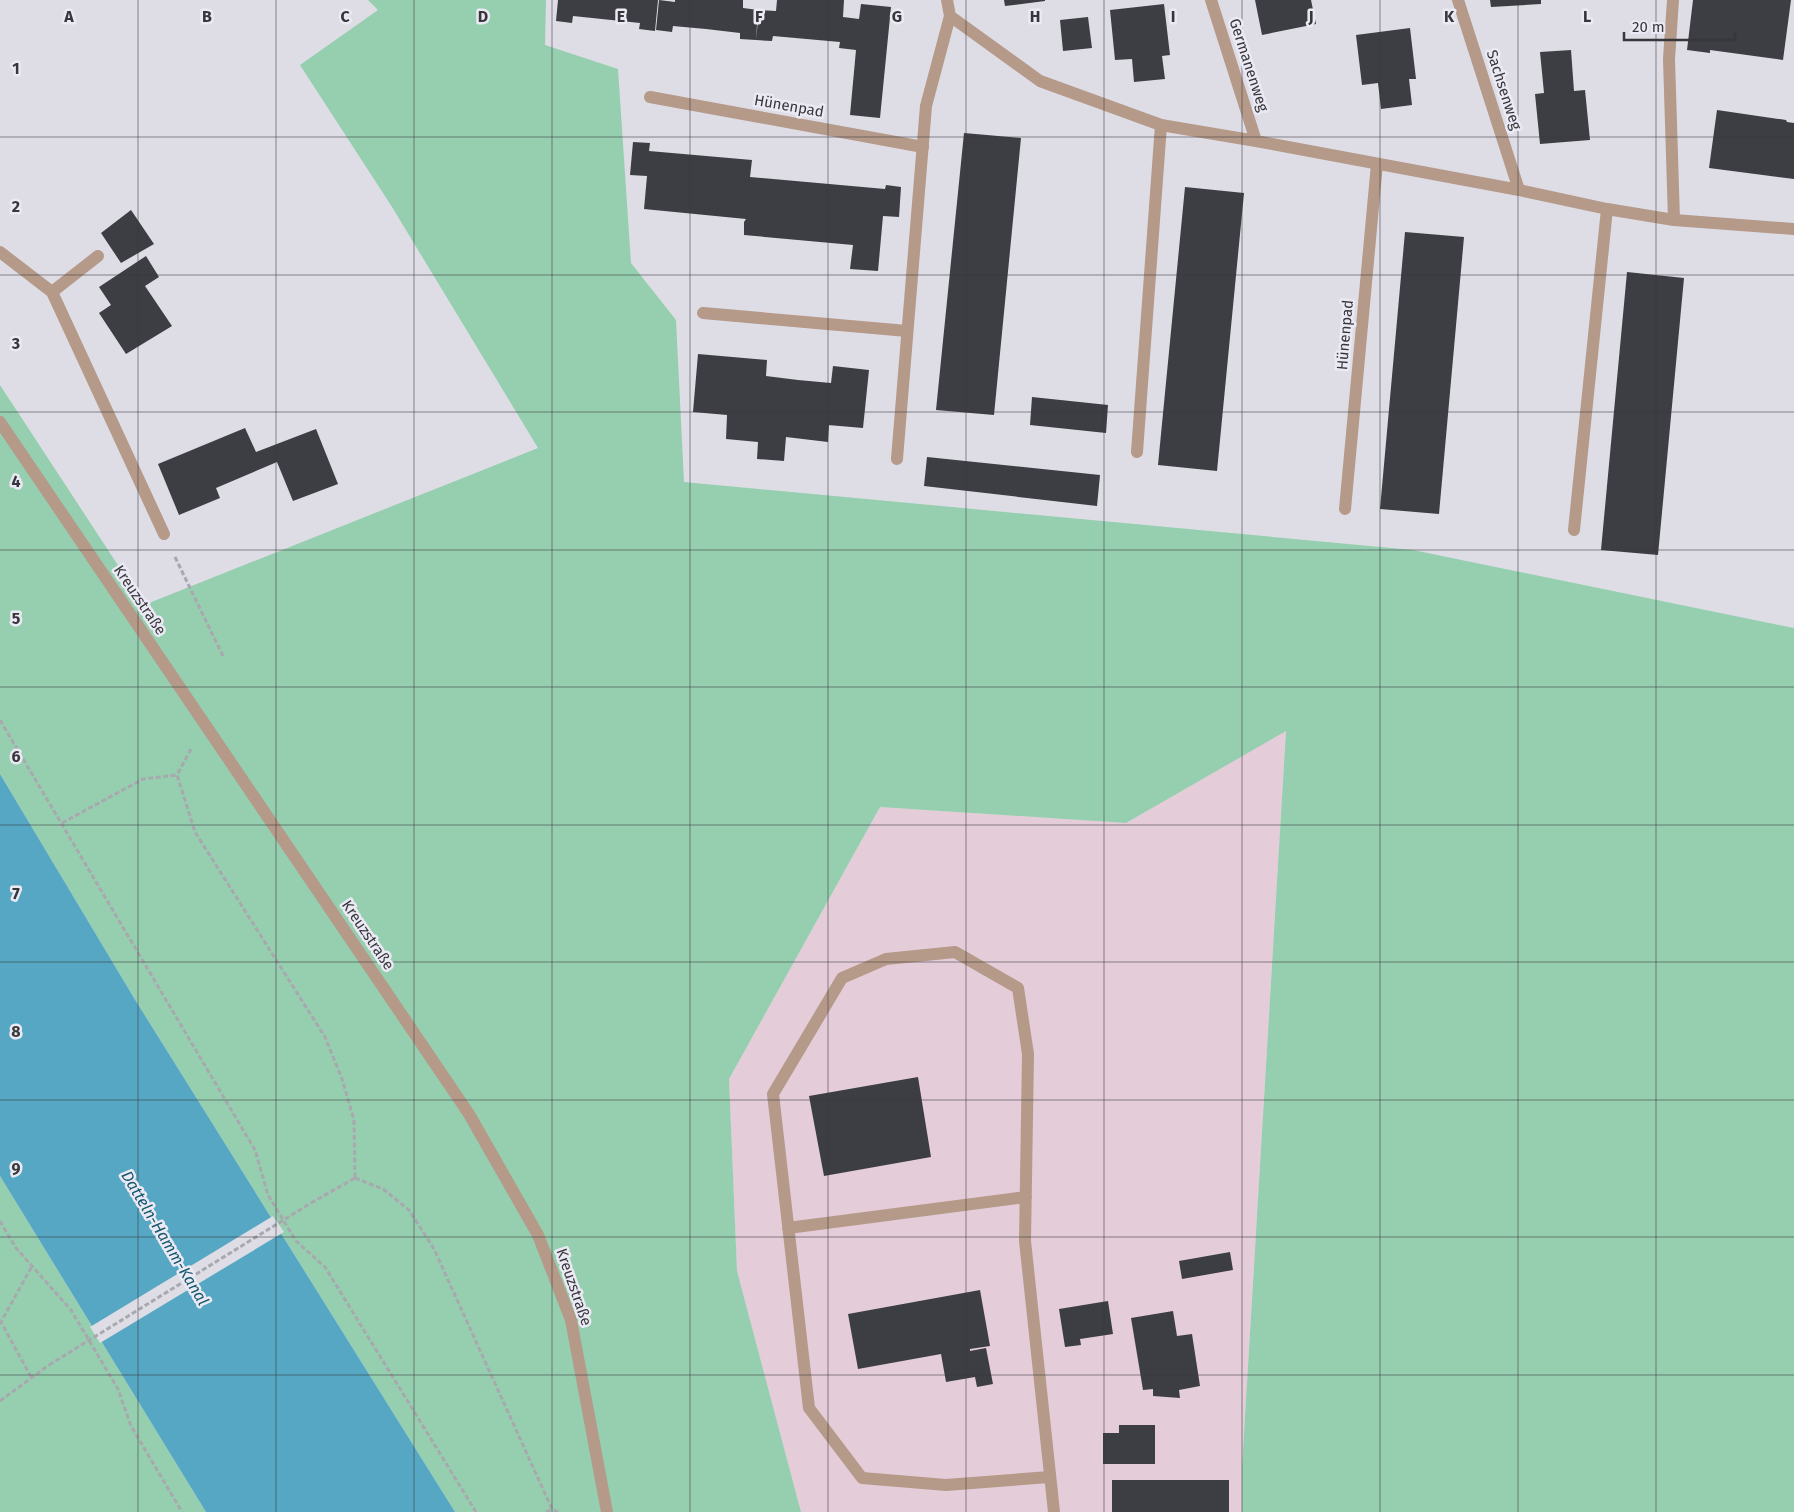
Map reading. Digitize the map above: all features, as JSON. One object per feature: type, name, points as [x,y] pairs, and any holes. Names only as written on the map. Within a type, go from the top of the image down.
[{"type":"street","points":[[896,459],[926,106],[950,16],[947,0]]},
{"type":"street","name":"Germanenweg","points":[[1211,0],[1256,141]]},
{"type":"street","name":"Sachsenweg","points":[[1458,0],[1519,190]]},
{"type":"street","points":[[1673,0],[1668,59],[1674,220]]},
{"type":"street","points":[[950,16],[1040,81],[1161,125],[1256,141],[1519,190],[1607,209],[1674,220],[1794,228]]},
{"type":"street","name":"Hünenpad","points":[[650,97],[923,147]]},
{"type":"street","points":[[1137,452],[1161,125]]},
{"type":"street","name":"Hünenpad","points":[[1345,509],[1377,164]]},
{"type":"street","points":[[1574,530],[1607,209]]},
{"type":"street","points":[[0,252],[52,292],[164,534]]},
{"type":"street","points":[[52,292],[98,256]]},
{"type":"street","points":[[702,313],[907,331]]},
{"type":"street","name":"Kreuzstraße","points":[[0,422],[468,1114],[538,1235],[570,1320],[607,1512]]},
{"type":"street","points":[[1049,1476],[946,1485],[862,1478],[809,1408],[773,1094],[842,978],[886,959],[955,952],[1018,988],[1028,1054],[1025,1241],[1054,1512]]},
{"type":"street","points":[[788,1228],[1026,1198]]},
{"type":"path","points":[[164,534],[223,656]]},
{"type":"path","points":[[0,720],[255,1150],[268,1195],[296,1241],[325,1267],[476,1512]]},
{"type":"path","points":[[205,724],[177,775],[195,832],[325,1037],[342,1079],[354,1120],[355,1178]]},
{"type":"path","points":[[62,823],[143,779],[177,775]]},
{"type":"path","points":[[0,1401],[49,1365],[311,1203],[355,1178]]},
{"type":"path","points":[[355,1178],[383,1189],[409,1210],[434,1248],[552,1509],[558,1512]]},
{"type":"path","points":[[0,1221],[16,1248],[71,1310],[118,1389],[131,1426],[182,1512]]},
{"type":"path","points":[[31,1377],[1,1322],[32,1266]]},
{"type":"path","points":[[546,1512],[552,1509]]},
{"type":"shaded area","points":[[1286,730],[1242,1467],[1242,1512],[801,1512],[737,1271],[729,1079],[880,807],[1126,823]]},
{"type":"green space","points":[[368,0],[546,0],[545,45],[618,69],[631,263],[676,320],[684,482],[1413,550],[1794,628],[1794,1512],[1242,1512],[1242,1467],[1286,731],[1126,823],[880,807],[729,1079],[737,1271],[801,1512],[455,1512],[134,998],[0,774],[0,385],[144,605],[538,448],[392,207],[300,65],[378,10]]},
{"type":"green space","points":[[0,1176],[206,1512],[0,1512]]},
{"type":"water","name":"Datteln-Hamm-Kanal","points":[[0,774],[134,998],[455,1512],[206,1512],[0,1176]]},
{"type":"pier","points":[[273,1216],[284,1232],[100,1343],[90,1327]]},
{"type":"building","points":[[558,0],[658,0],[655,31],[639,29],[640,23],[573,16],[572,23],[556,21]]},
{"type":"building","points":[[659,0],[675,2],[675,0],[743,0],[743,8],[758,10],[756,40],[740,39],[740,33],[706,29],[673,26],[672,32],[656,30]]},
{"type":"building","points":[[777,0],[844,0],[843,17],[859,19],[861,4],[891,7],[880,118],[850,115],[856,50],[839,48],[840,42],[773,36],[772,41],[756,40],[759,10],[776,11]]},
{"type":"building","points":[[1004,0],[1045,0],[1045,1],[1005,6]]},
{"type":"building","points":[[1255,0],[1311,0],[1316,24],[1262,35]]},
{"type":"building","points":[[1490,0],[1541,0],[1541,4],[1491,7]]},
{"type":"building","points":[[1693,0],[1791,0],[1783,60],[1710,50],[1710,53],[1687,50]]},
{"type":"building","points":[[1164,4],[1170,55],[1162,56],[1165,79],[1134,82],[1132,59],[1115,60],[1110,10]]},
{"type":"building","points":[[1088,17],[1092,48],[1063,51],[1060,20]]},
{"type":"building","points":[[1410,28],[1416,79],[1409,79],[1412,105],[1381,109],[1378,83],[1362,85],[1356,35]]},
{"type":"building","points":[[1571,50],[1574,91],[1585,90],[1590,140],[1540,144],[1535,94],[1544,93],[1540,52]]},
{"type":"building","points":[[1717,110],[1786,120],[1787,122],[1794,123],[1794,179],[1709,168]]},
{"type":"building","points":[[964,133],[1021,138],[994,415],[936,410]]},
{"type":"building","points":[[633,142],[650,143],[649,151],[752,160],[750,177],[885,189],[886,185],[901,187],[899,217],[883,216],[878,271],[850,269],[853,245],[744,235],[744,222],[746,219],[644,209],[647,176],[630,175]]},
{"type":"building","points":[[1185,187],[1244,193],[1217,471],[1158,465]]},
{"type":"building","points":[[131,210],[154,244],[121,263],[101,233]]},
{"type":"building","points":[[1405,232],[1464,237],[1439,514],[1380,509]]},
{"type":"building","points":[[146,256],[159,277],[145,286],[172,326],[126,354],[99,313],[111,305],[99,287]]},
{"type":"building","points":[[1627,272],[1684,278],[1658,555],[1601,550]]},
{"type":"building","points":[[698,354],[767,360],[766,376],[798,380],[831,383],[833,366],[869,370],[863,428],[829,425],[828,442],[786,437],[784,461],[757,459],[758,442],[726,439],[727,415],[693,412]]},
{"type":"building","points":[[1032,397],[1108,405],[1106,433],[1030,425]]},
{"type":"building","points":[[245,428],[256,452],[316,429],[338,484],[293,501],[277,462],[216,488],[220,498],[179,515],[158,464]]},
{"type":"building","points":[[927,457],[1100,475],[1097,506],[924,486]]},
{"type":"building","points":[[918,1077],[931,1157],[824,1176],[809,1096]]},
{"type":"building","points":[[1230,1252],[1233,1270],[1182,1279],[1179,1261]]},
{"type":"building","points":[[980,1290],[990,1346],[970,1349],[970,1351],[986,1348],[993,1384],[977,1387],[975,1377],[946,1382],[941,1354],[858,1369],[848,1314]]},
{"type":"building","points":[[1108,1301],[1113,1334],[1080,1339],[1081,1345],[1065,1347],[1059,1309]]},
{"type":"building","points":[[1173,1311],[1177,1336],[1192,1334],[1200,1386],[1179,1390],[1180,1398],[1153,1396],[1153,1389],[1143,1390],[1131,1318]]},
{"type":"building","points":[[1119,1425],[1155,1425],[1155,1464],[1103,1464],[1103,1433],[1119,1433]]},
{"type":"building","points":[[1112,1480],[1229,1480],[1229,1512],[1112,1512]]}]
